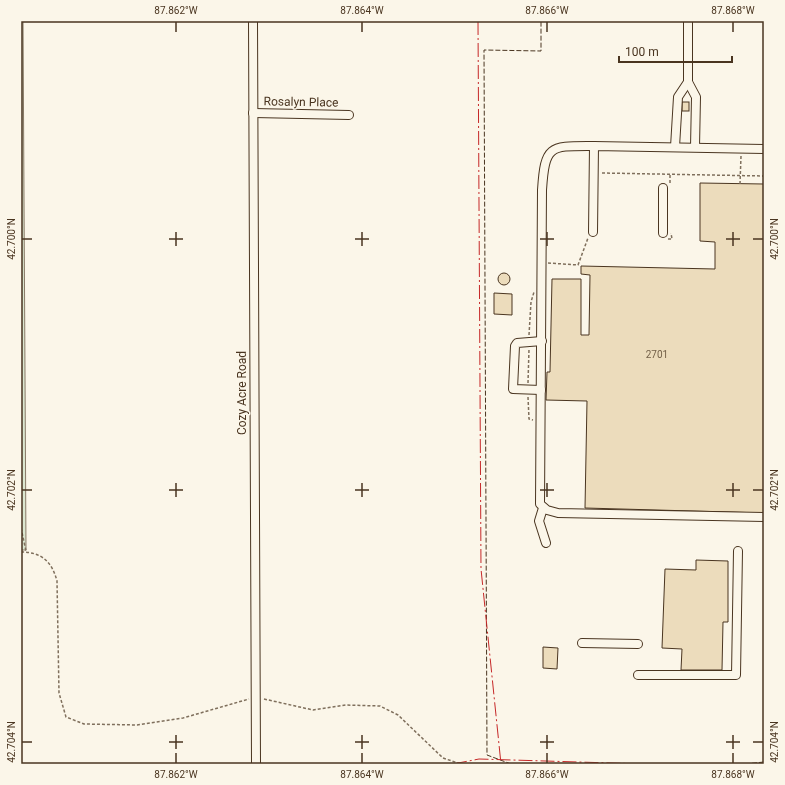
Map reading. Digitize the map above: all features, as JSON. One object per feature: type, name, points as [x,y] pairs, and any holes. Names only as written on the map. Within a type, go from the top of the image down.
[{"type":"street","name":"Cozy Acre Road","points":[[253,21],[256,764]]},
{"type":"street","points":[[688,21],[688,82],[696,97],[695,147]]},
{"type":"street","points":[[675,147],[678,97],[688,82]]},
{"type":"street","name":"Rosalyn Place","points":[[253,113],[349,115]]},
{"type":"street","points":[[764,149],[562,146],[552,150],[546,157],[542,190],[542,341],[539,494],[540,504],[544,508],[558,513],[764,517]]},
{"type":"street","points":[[593,234],[594,146]]},
{"type":"street","points":[[663,188],[663,233]]},
{"type":"street","points":[[541,390],[514,388],[515,346],[518,343],[542,341]]},
{"type":"street","points":[[544,508],[539,521],[546,543]]},
{"type":"street","points":[[638,675],[736,675],[738,551]]},
{"type":"street","points":[[582,643],[638,644]]},
{"type":"path","points":[[740,184],[741,148]]},
{"type":"path","points":[[594,172],[764,176]]},
{"type":"path","points":[[542,263],[578,265],[589,237],[593,234]]},
{"type":"path","points":[[540,420],[530,420],[528,389],[528,325],[533,292],[542,292]]},
{"type":"path","points":[[21,528],[26,552]]},
{"type":"path","points":[[21,552],[40,555],[49,561],[54,569],[57,581],[59,693],[66,717],[84,724],[137,725],[165,722],[256,697],[290,707],[313,710],[346,705],[380,706],[398,715],[443,758],[461,764]]},
{"type":"green space","points":[[21,21],[23,21],[26,550],[21,550]]},
{"type":"building","points":[[682,102],[689,102],[689,111],[682,111]]},
{"type":"building","points":[[700,183],[764,184],[764,513],[585,508],[587,401],[546,400],[547,372],[550,372],[552,279],[581,279],[581,335],[589,335],[590,275],[581,274],[581,266],[715,269],[715,242],[700,241]]},
{"type":"building","points":[[506,273],[509,274],[509,284],[502,285],[499,284],[498,277],[499,274]]},
{"type":"building","points":[[494,293],[512,294],[512,315],[494,314]]},
{"type":"building","points":[[696,560],[728,561],[728,622],[723,622],[722,670],[681,670],[682,649],[662,648],[665,569],[696,570]]},
{"type":"building","points":[[543,647],[558,648],[557,669],[543,668]]},
{"type":"fence","points":[[511,764],[487,755],[484,50],[541,51],[541,21]]},
{"type":"fence","points":[[745,764],[764,762]]},
{"type":"power","points":[[478,21],[481,569],[501,764]]},
{"type":"power","points":[[453,764],[479,759],[644,764]]}]
